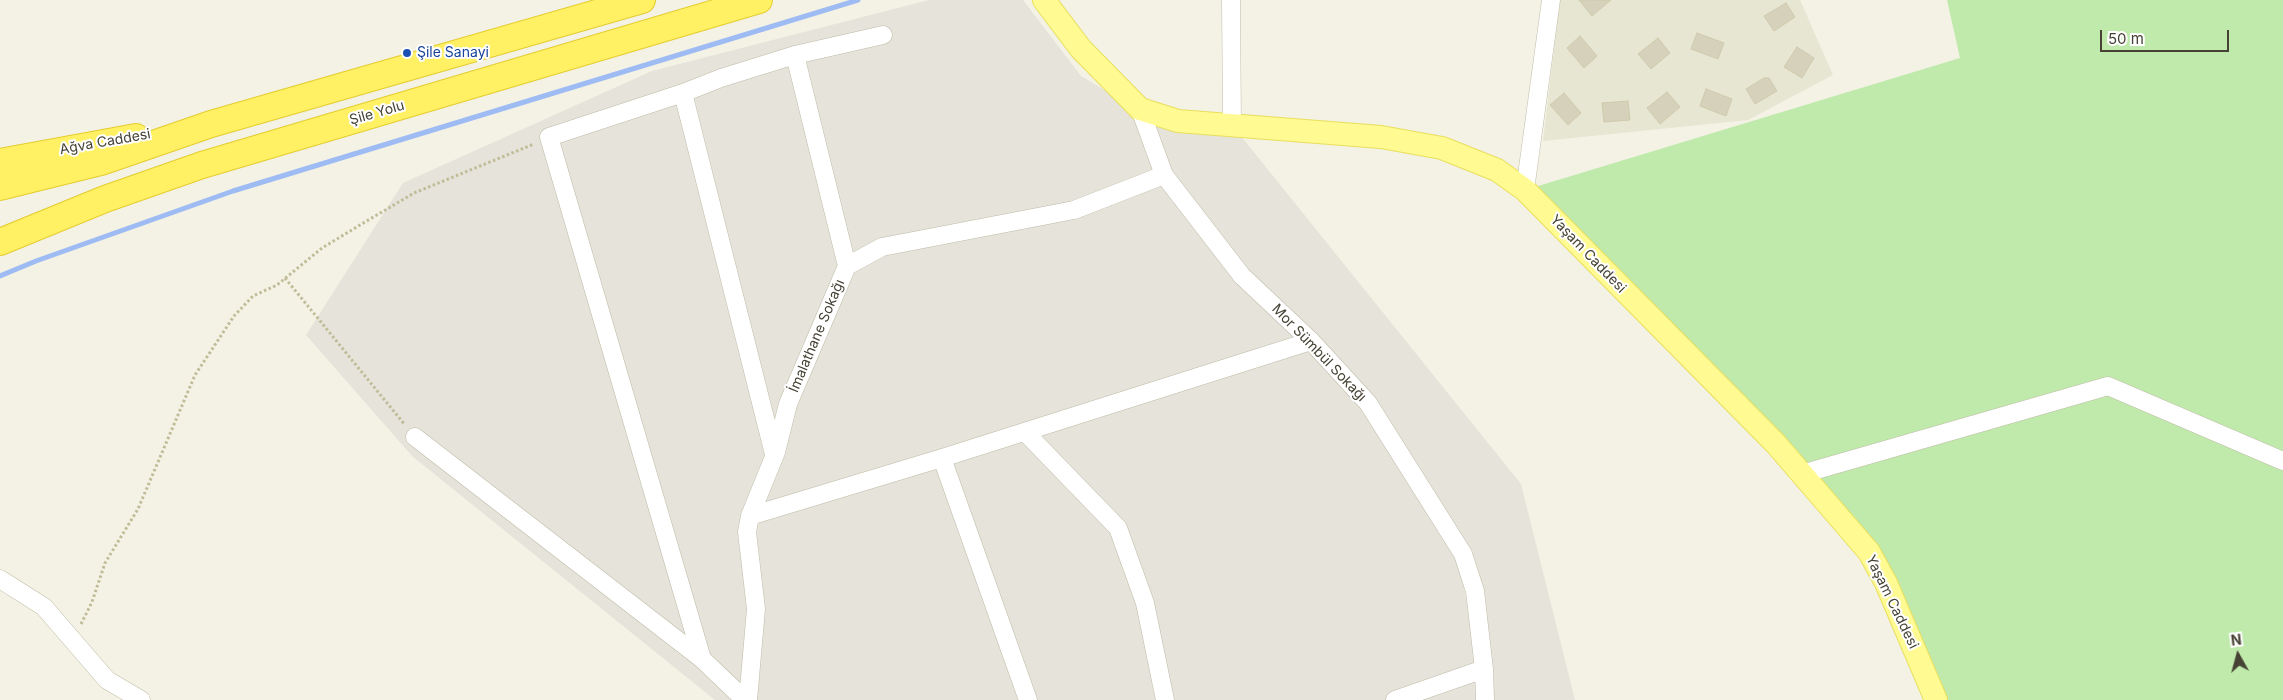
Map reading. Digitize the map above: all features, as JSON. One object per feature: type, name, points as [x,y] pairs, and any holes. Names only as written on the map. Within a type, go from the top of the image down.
[{"type":"highway","points":[[0,187],[101,162],[211,124],[642,0]]},
{"type":"highway","name":"Şile Yolu","points":[[0,242],[105,199],[202,164],[759,0]]},
{"type":"highway","name":"Ağva Caddesi","points":[[0,162],[211,124]]},
{"type":"main road","name":"Yaşam Caddesi","points":[[1044,0],[1081,49],[1140,109],[1178,121],[1381,136],[1442,148],[1497,170],[1525,190],[1776,444],[1869,552],[1886,583],[1936,700]]},
{"type":"street","points":[[1231,0],[1232,125]]},
{"type":"street","points":[[1525,190],[1551,0]]},
{"type":"street","points":[[702,659],[550,137],[683,93],[721,78],[795,55],[883,35]]},
{"type":"street","points":[[795,55],[847,266]]},
{"type":"street","points":[[683,93],[775,456]]},
{"type":"street","name":"Mor Sümbül Sokağı","points":[[1140,109],[1164,176],[1242,276],[1311,341],[1368,403],[1462,554],[1475,591],[1484,669],[1485,700]]},
{"type":"street","name":"İmalathane Sokağı","points":[[746,700],[756,609],[746,532],[750,516],[775,456],[788,404],[847,266],[882,247],[1074,210],[1164,176]]},
{"type":"street","points":[[750,516],[942,458],[1311,341]]},
{"type":"street","points":[[1802,474],[2108,386],[2283,461]]},
{"type":"street","points":[[1025,432],[1118,528],[1145,603],[1165,700]]},
{"type":"street","points":[[415,437],[702,659],[746,700]]},
{"type":"street","points":[[942,458],[1028,700]]},
{"type":"street","points":[[0,579],[44,606],[107,680],[141,700]]},
{"type":"street","points":[[1395,700],[1484,669]]},
{"type":"path","points":[[73,640],[92,602],[105,563],[138,509],[195,375],[234,316],[254,296],[277,285],[322,248],[414,193],[550,137]]},
{"type":"path","points":[[284,278],[415,437]]},
{"type":"shaded area","points":[[929,0],[1023,0],[1081,76],[1140,111],[1140,109],[1232,125],[1521,484],[1575,700],[1485,700],[1484,669],[1463,554],[1444,528],[1457,555],[1481,668],[1483,700],[715,700],[412,456],[306,335],[403,183],[652,71]],"holes":[[[1175,188],[1312,343],[1238,277]]]},
{"type":"shaded area","points":[[1560,0],[1800,0],[1833,75],[1748,120],[1543,141]]},
{"type":"green space","points":[[1947,0],[2283,0],[2283,700],[1935,700],[1869,552],[1525,190],[1960,58]]},
{"type":"building","points":[[1579,0],[1611,0],[1592,16]]},
{"type":"building","points":[[1786,3],[1795,17],[1774,31],[1764,16]]},
{"type":"building","points":[[1697,33],[1724,43],[1718,59],[1691,49]]},
{"type":"building","points":[[1580,36],[1597,56],[1584,68],[1567,48]]},
{"type":"building","points":[[1658,38],[1670,53],[1651,69],[1638,54]]},
{"type":"building","points":[[1797,47],[1814,58],[1802,78],[1784,67]]},
{"type":"building","points":[[1764,78],[1769,78],[1777,91],[1755,104],[1746,89]]},
{"type":"building","points":[[1706,89],[1732,99],[1726,116],[1700,106]]},
{"type":"building","points":[[1667,92],[1680,107],[1660,124],[1647,108]]},
{"type":"building","points":[[1564,93],[1581,113],[1568,125],[1550,105]]},
{"type":"building","points":[[1628,101],[1630,120],[1604,122],[1602,103]]},
{"type":"waterway","points":[[0,276],[36,261],[233,191],[858,0]]},
{"type":"place","name":"Şile Sanayi","points":[[407,53]]}]
